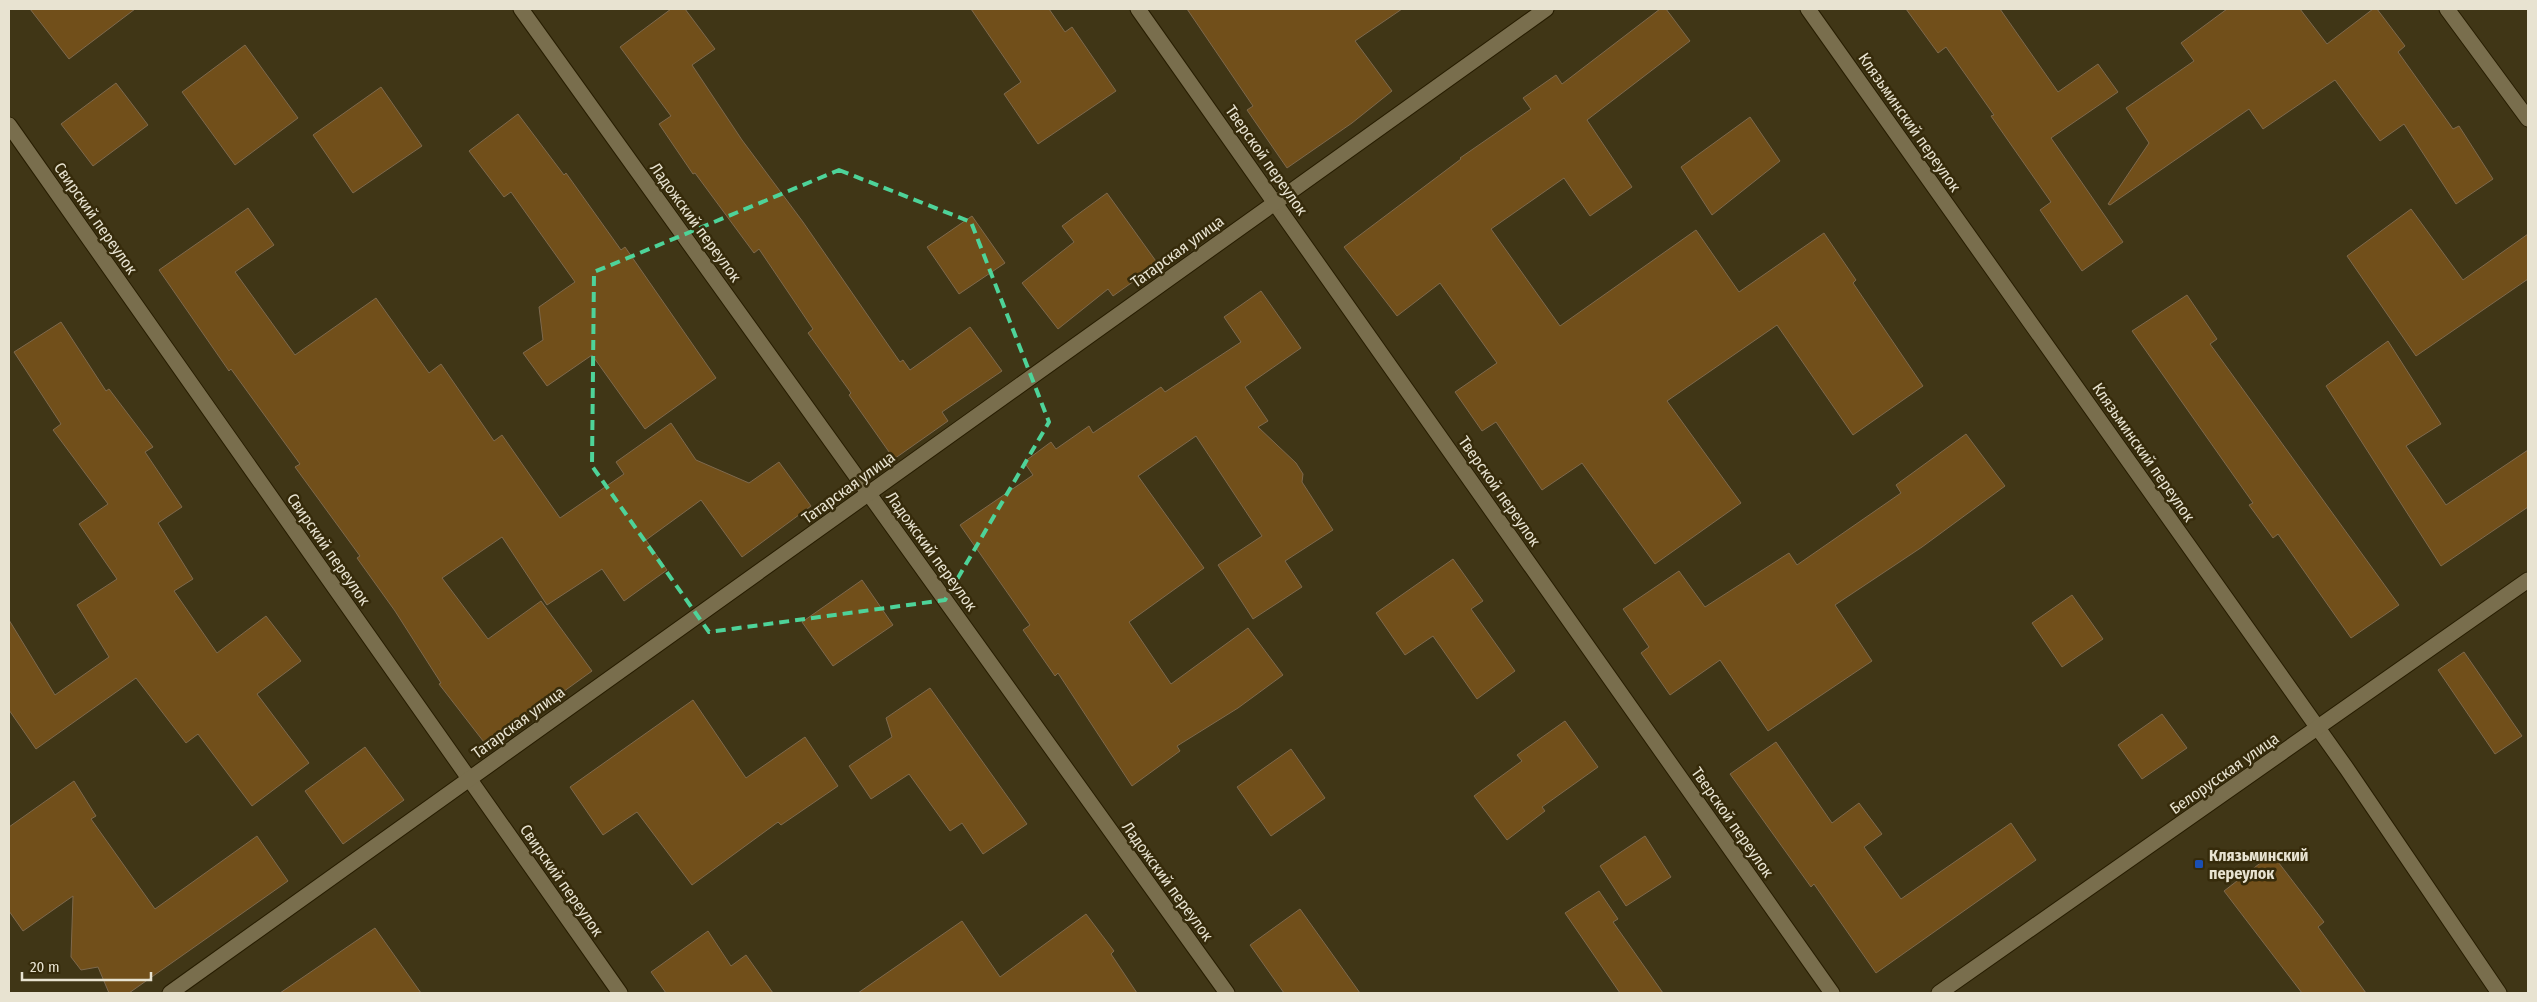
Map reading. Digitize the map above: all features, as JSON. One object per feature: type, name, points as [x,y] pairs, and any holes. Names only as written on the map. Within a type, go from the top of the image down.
[{"type":"street","name":"Ладожский переулок","points":[[521,9],[1227,993]]},
{"type":"street","name":"Тверской переулок","points":[[1138,9],[1276,202],[1832,993]]},
{"type":"street","name":"Татарская улица","points":[[170,993],[1546,9]]},
{"type":"street","name":"Клязьминский переулок","points":[[1808,9],[2318,728],[2499,993]]},
{"type":"street","points":[[2447,9],[2528,119]]},
{"type":"street","name":"Свирский переулок","points":[[9,125],[620,993]]},
{"type":"street","name":"Белорусская улица","points":[[1939,993],[2528,580]]},
{"type":"highlighted area","points":[[839,170],[971,222],[1049,422],[945,600],[709,632],[592,466],[594,272]]},
{"type":"building","points":[[30,9],[135,9],[69,59]]},
{"type":"building","points":[[671,9],[685,9],[715,49],[692,65],[742,140],[803,222],[900,362],[903,360],[910,370],[970,327],[1002,371],[942,412],[948,421],[894,459],[849,395],[851,393],[808,333],[813,329],[759,249],[754,253],[695,173],[693,174],[659,124],[671,116],[620,47]]},
{"type":"building","points":[[971,9],[1049,9],[1065,32],[1072,27],[1116,91],[1038,144],[1004,94],[1021,82]]},
{"type":"building","points":[[1187,9],[1402,9],[1355,41],[1392,91],[1352,123],[1287,168],[1247,110],[1253,106]]},
{"type":"building","points":[[1660,9],[1666,9],[1690,41],[1587,120],[1632,187],[1590,216],[1564,178],[1491,229],[1560,326],[1696,230],[1739,292],[1824,233],[1856,280],[1853,283],[1923,386],[1853,435],[1777,325],[1667,401],[1741,503],[1655,564],[1582,463],[1542,490],[1496,422],[1482,431],[1455,392],[1497,363],[1440,283],[1397,316],[1344,247],[1460,158],[1531,109],[1523,98],[1556,75],[1562,84]]},
{"type":"building","points":[[1906,9],[2000,9],[2058,92],[2098,64],[2118,92],[2051,138],[2123,242],[2082,271],[2040,210],[2051,202],[1991,116],[1994,115],[1946,47],[1938,53]]},
{"type":"building","points":[[2227,9],[2300,9],[2327,44],[2373,9],[2377,9],[2405,46],[2398,52],[2453,129],[2459,126],[2493,179],[2456,204],[2404,124],[2380,141],[2335,80],[2263,129],[2249,109],[2110,205],[2108,204],[2149,143],[2126,108],[2194,61],[2181,43]]},
{"type":"building","points":[[245,45],[298,118],[235,165],[182,92]]},
{"type":"building","points":[[116,83],[148,125],[93,166],[61,124]]},
{"type":"building","points":[[381,87],[422,146],[353,193],[313,135]]},
{"type":"building","points":[[518,114],[564,175],[566,173],[621,250],[625,247],[716,378],[645,429],[592,355],[547,386],[523,353],[543,340],[539,307],[575,282],[511,192],[504,197],[469,151]]},
{"type":"building","points":[[1750,117],[1780,161],[1712,215],[1681,167]]},
{"type":"building","points":[[1107,193],[1158,264],[1113,296],[1108,289],[1058,329],[1022,283],[1074,242],[1062,226]]},
{"type":"building","points":[[248,208],[274,245],[235,272],[295,355],[376,298],[429,373],[441,364],[494,441],[502,435],[560,518],[624,474],[616,462],[671,423],[696,460],[749,483],[779,462],[811,506],[742,557],[701,500],[646,540],[667,570],[624,601],[602,569],[547,605],[502,537],[442,578],[488,639],[541,601],[592,671],[556,697],[554,694],[487,746],[439,684],[441,683],[395,611],[357,558],[360,556],[295,467],[300,464],[231,369],[229,371],[159,270]]},
{"type":"building","points":[[2411,209],[2463,280],[2528,234],[2528,279],[2416,356],[2347,256]]},
{"type":"building","points":[[972,216],[1005,263],[959,294],[927,247]]},
{"type":"building","points":[[1261,291],[1301,348],[1245,387],[1268,421],[1258,427],[1296,463],[1303,474],[1302,482],[1333,530],[1285,561],[1302,587],[1253,619],[1218,565],[1262,536],[1196,436],[1138,476],[1204,568],[1129,622],[1171,684],[1248,628],[1283,675],[1238,708],[1177,746],[1180,751],[1132,786],[1058,673],[1055,676],[1023,630],[1030,625],[960,525],[1033,475],[1024,462],[1051,442],[1056,449],[1089,426],[1093,433],[1161,387],[1165,392],[1241,342],[1224,317]]},
{"type":"building","points":[[2187,295],[2217,339],[2210,344],[2399,605],[2351,638],[2278,534],[2273,538],[2249,505],[2253,503],[2132,331]]},
{"type":"building","points":[[61,322],[106,391],[109,389],[153,447],[145,452],[182,507],[158,523],[193,579],[174,591],[217,653],[266,616],[301,661],[257,694],[309,763],[252,806],[198,734],[186,743],[136,678],[36,749],[9,710],[9,620],[55,695],[109,657],[77,605],[117,579],[79,524],[108,504],[53,430],[61,424],[14,352]]},
{"type":"building","points":[[2388,341],[2441,424],[2406,446],[2446,505],[2528,450],[2528,507],[2441,566],[2326,386]]},
{"type":"building","points":[[1966,434],[2005,486],[1922,547],[1835,605],[1872,661],[1768,731],[1720,660],[1670,695],[1641,653],[1649,647],[1623,609],[1679,571],[1705,607],[1789,553],[1797,565],[1901,493],[1896,485]]},
{"type":"building","points":[[1453,559],[1483,601],[1471,609],[1515,671],[1477,699],[1433,636],[1405,655],[1376,613]]},
{"type":"building","points":[[862,580],[893,625],[833,666],[802,622]]},
{"type":"building","points":[[2072,595],[2103,639],[2062,667],[2032,623]]},
{"type":"building","points":[[2464,652],[2522,736],[2495,754],[2438,670]]},
{"type":"building","points":[[930,688],[1027,824],[983,854],[962,823],[950,831],[909,774],[871,799],[849,766],[892,737],[886,718]]},
{"type":"building","points":[[693,700],[746,778],[805,737],[838,786],[781,825],[778,822],[692,885],[637,812],[603,835],[570,787]]},
{"type":"building","points":[[2162,714],[2187,748],[2142,779],[2118,745]]},
{"type":"building","points":[[1565,721],[1598,767],[1542,807],[1545,811],[1507,840],[1474,796],[1522,761],[1517,755]]},
{"type":"building","points":[[1776,742],[1832,823],[1859,803],[1882,834],[1864,847],[1901,899],[2011,823],[2036,860],[1876,973],[1814,884],[1811,887],[1730,774]]},
{"type":"building","points":[[365,747],[404,800],[343,844],[305,791]]},
{"type":"building","points":[[1291,749],[1325,798],[1271,836],[1237,787]]},
{"type":"building","points":[[74,781],[96,816],[91,819],[155,909],[257,836],[288,881],[129,993],[109,993],[98,967],[81,970],[71,957],[73,896],[23,931],[9,911],[9,827]]},
{"type":"building","points":[[1645,836],[1671,877],[1626,906],[1600,866]]},
{"type":"building","points":[[2272,854],[2324,922],[2318,927],[2366,993],[2302,993],[2224,891]]},
{"type":"building","points":[[1599,891],[1618,919],[1613,922],[1663,993],[1620,993],[1565,913]]},
{"type":"building","points":[[1300,909],[1360,993],[1284,993],[1250,945]]},
{"type":"building","points":[[1086,914],[1114,951],[1111,954],[1137,993],[858,993],[962,921],[1000,977]]},
{"type":"building","points":[[375,928],[421,993],[280,993]]},
{"type":"building","points":[[708,931],[731,966],[746,955],[773,993],[666,993],[651,972]]},
{"type":"place","name":"Клязьминский переулок","points":[[2199,864]]}]
